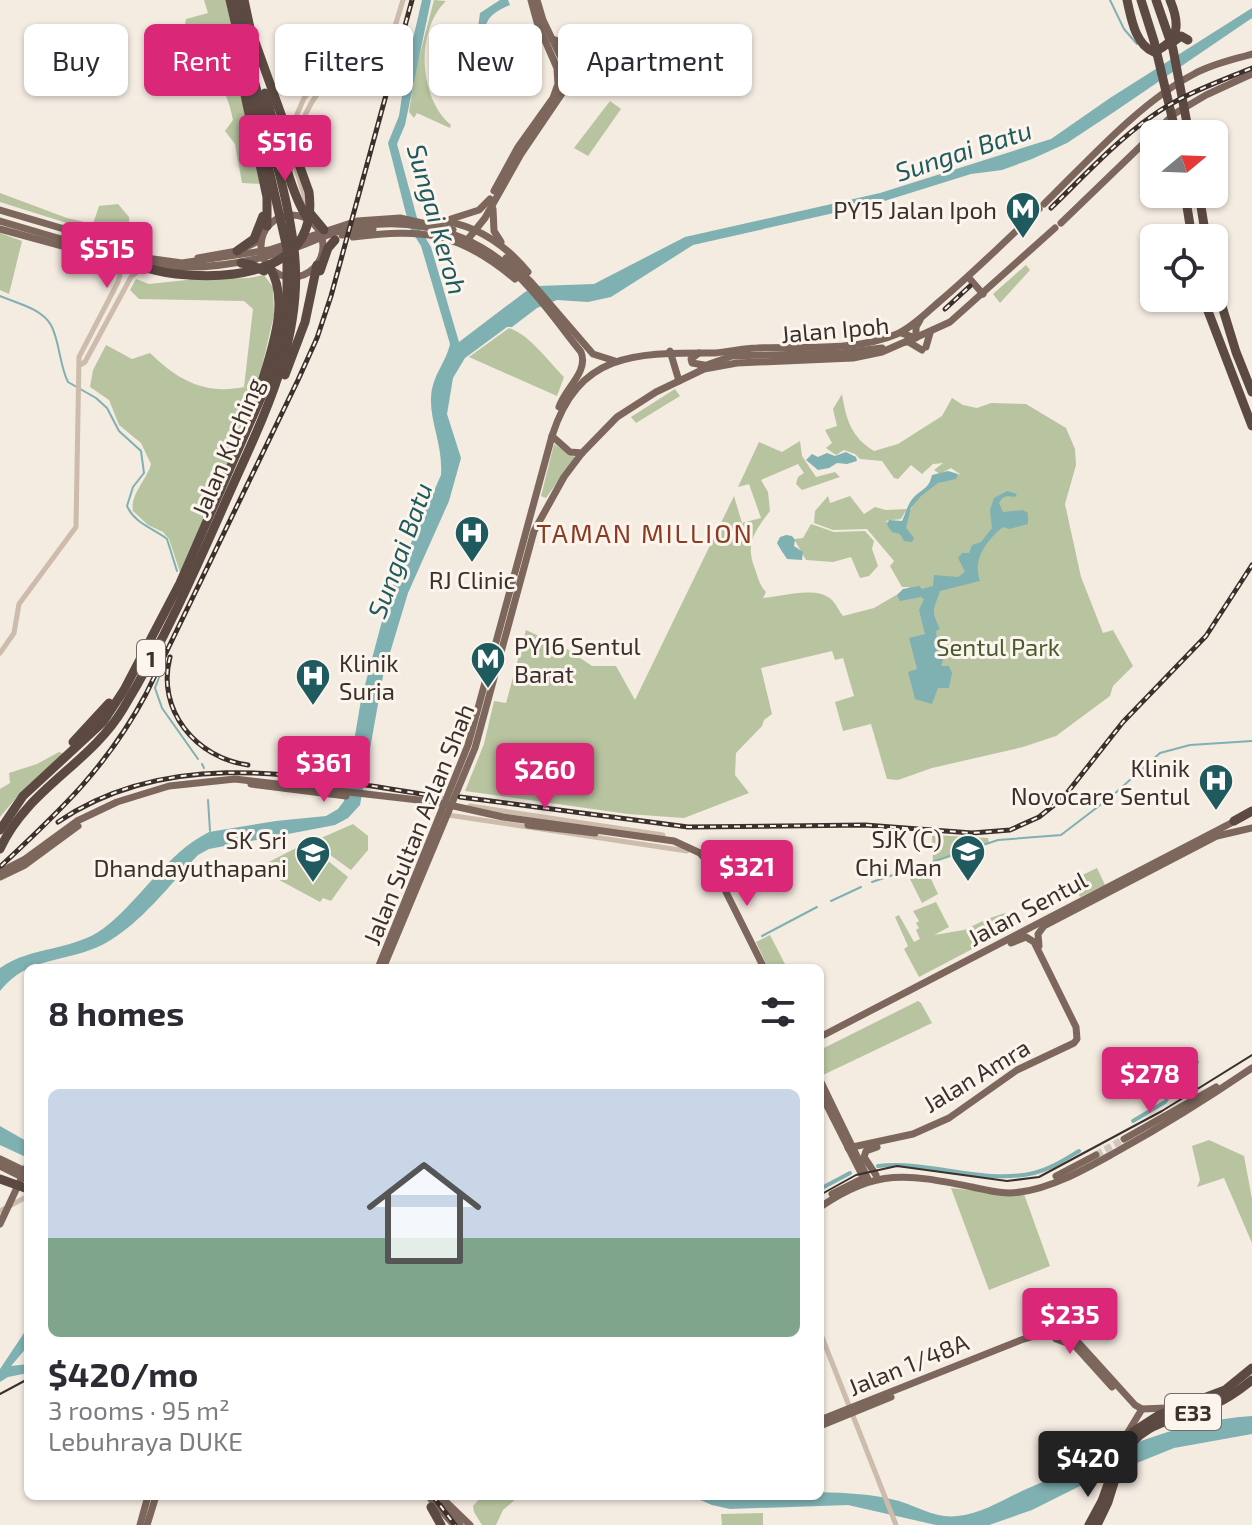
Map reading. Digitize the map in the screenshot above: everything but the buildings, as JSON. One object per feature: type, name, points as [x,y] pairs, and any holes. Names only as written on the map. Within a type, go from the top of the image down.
[{"type":"highway","name":"Jalan Kuching","points":[[230,0],[234,24]]},
{"type":"highway","name":"Jalan Kuching","points":[[238,0],[243,24]]},
{"type":"highway","points":[[99,250],[153,270],[175,274],[217,275],[255,271],[274,263],[292,249],[308,223],[309,192],[250,28],[244,0]]},
{"type":"highway","points":[[1127,0],[1130,16],[1145,48],[1162,51],[1181,36],[1188,40]]},
{"type":"highway","points":[[1141,0],[1172,120]]},
{"type":"highway","points":[[1156,0],[1176,60],[1187,120]]},
{"type":"highway","points":[[1154,52],[1164,47],[1175,34],[1177,20],[1169,0]]},
{"type":"highway","points":[[259,84],[299,200],[306,216],[320,229]]},
{"type":"highway","name":"Jalan Kuching","points":[[0,830],[20,801],[103,722],[124,690],[161,622],[284,363],[296,281],[292,232],[259,93]]},
{"type":"highway","points":[[245,96],[271,222]]},
{"type":"highway","name":"Jalan Kuching","points":[[0,849],[29,803],[95,745],[123,709],[168,626],[252,432],[277,358],[284,335],[289,288],[287,248],[251,96]]},
{"type":"highway","points":[[237,251],[254,239],[259,231],[267,197]]},
{"type":"highway","points":[[313,285],[328,248],[337,238]]},
{"type":"highway","points":[[241,263],[258,267],[268,275],[273,281],[279,306]]},
{"type":"highway","points":[[252,432],[272,407],[291,362],[305,322],[317,265]]},
{"type":"highway","points":[[252,432],[279,306],[277,279],[268,266]]},
{"type":"highway","points":[[1208,312],[1252,426]]},
{"type":"highway","points":[[1224,312],[1252,392]]},
{"type":"highway","points":[[73,742],[108,706],[161,622]]},
{"type":"highway","points":[[0,820],[10,807],[20,801]]},
{"type":"highway","points":[[1234,821],[1252,813]]},
{"type":"highway","points":[[0,1179],[24,1188]]},
{"type":"highway","name":"E33","points":[[1092,1525],[1122,1445],[1134,1431],[1159,1415],[1225,1390],[1252,1367]]},
{"type":"highway","name":"E33","points":[[1092,1525],[1108,1502],[1123,1455],[1133,1441],[1157,1424],[1213,1406],[1252,1380]]},
{"type":"highway","points":[[431,1507],[444,1525]]},
{"type":"main road","points":[[533,0],[558,54]]},
{"type":"main road","points":[[533,0],[551,48],[558,55]]},
{"type":"main road","points":[[533,0],[537,22],[559,75],[555,94],[518,147],[493,199],[494,231],[572,330]]},
{"type":"main road","points":[[552,39],[558,41]]},
{"type":"main road","name":"Jalan Ipoh","points":[[670,351],[849,344],[899,333],[969,278],[1161,95],[1209,67],[1252,54]]},
{"type":"main road","name":"Jalan Ipoh","points":[[679,381],[706,364],[732,356],[841,353],[907,341],[930,333],[950,322],[983,294],[1174,114],[1252,74]]},
{"type":"main road","points":[[544,111],[558,94]]},
{"type":"main road","points":[[461,243],[562,96]]},
{"type":"main road","points":[[323,250],[337,238],[402,223],[463,217],[493,199]]},
{"type":"main road","points":[[268,266],[260,250],[261,240],[271,222],[288,214],[306,216]]},
{"type":"main road","points":[[0,220],[63,228],[158,257],[197,258],[246,251],[250,257],[241,263]]},
{"type":"main road","points":[[0,220],[161,266],[199,268],[279,253],[357,226],[394,224],[455,235],[499,259],[526,285],[581,352],[584,362],[582,369],[563,395],[559,413]]},
{"type":"main road","points":[[0,220],[143,268],[203,270],[255,261],[283,276],[293,277],[305,274],[317,265],[323,250],[320,229]]},
{"type":"main road","points":[[68,240],[182,263],[269,250],[357,221],[420,220],[457,231],[501,254],[525,276],[593,354],[615,361]]},
{"type":"main road","points":[[434,220],[473,229],[510,253]]},
{"type":"main road","points":[[320,229],[337,238]]},
{"type":"main road","points":[[358,234],[430,234],[461,243],[490,258],[523,285],[562,328]]},
{"type":"main road","points":[[237,251],[261,240]]},
{"type":"main road","points":[[969,278],[983,294]]},
{"type":"main road","points":[[916,338],[916,327],[922,316]]},
{"type":"main road","points":[[899,333],[916,338]]},
{"type":"main road","points":[[670,351],[679,381],[721,365],[843,359],[882,352],[907,341],[924,348],[930,333]]},
{"type":"main road","name":"Jalan Sultan Azlan Shah","points":[[382,964],[451,803],[559,413],[585,380],[615,361],[670,351]]},
{"type":"main road","points":[[658,352],[674,366]]},
{"type":"main road","points":[[701,352],[693,356],[692,363],[706,364]]},
{"type":"main road","name":"Jalan Sultan Azlan Shah","points":[[451,803],[479,735],[532,537],[546,507],[582,453],[617,417],[679,381]]},
{"type":"main road","points":[[552,436],[570,452],[582,453]]},
{"type":"main road","points":[[536,500],[546,501],[546,507]]},
{"type":"main road","points":[[511,591],[518,586],[532,537]]},
{"type":"main road","points":[[0,874],[70,825],[105,806],[169,786],[214,780],[268,781],[436,802],[503,817],[668,840],[690,847],[709,861],[760,964]]},
{"type":"main road","name":"Jalan Sultan Azlan Shah","points":[[382,964],[447,815]]},
{"type":"main road","name":"Jalan Sentul","points":[[824,1034],[1234,821]]},
{"type":"main road","name":"Jalan Sentul","points":[[1043,960],[1037,938],[1044,926],[1217,836],[1252,826]]},
{"type":"main road","points":[[668,840],[700,859],[712,874],[760,964]]},
{"type":"main road","points":[[991,949],[1026,937],[1034,942],[1043,960]]},
{"type":"main road","name":"Jalan Amra","points":[[850,1147],[913,1134],[958,1113],[1009,1075],[1074,1043],[1077,1039],[1071,1015],[1043,960]]},
{"type":"main road","points":[[1124,1139],[1252,1065]]},
{"type":"main road","points":[[824,1202],[868,1179],[913,1176],[1007,1193],[1031,1190],[1113,1154],[1189,1110],[1252,1065]]},
{"type":"main road","points":[[824,1089],[850,1147],[856,1176],[824,1201]]},
{"type":"main road","points":[[824,1099],[868,1179]]},
{"type":"main road","points":[[868,1179],[866,1151],[913,1134]]},
{"type":"main road","points":[[848,1184],[924,1173],[1013,1189],[1043,1182],[1096,1155]]},
{"type":"main road","points":[[0,1159],[24,1171]]},
{"type":"main road","points":[[855,1163],[868,1179]]},
{"type":"main road","points":[[0,1166],[24,1178]]},
{"type":"main road","points":[[0,1224],[24,1173]]},
{"type":"main road","name":"Jalan 1/48A","points":[[824,1421],[1022,1343],[1043,1338],[1064,1340],[1075,1346],[1141,1411]]},
{"type":"main road","points":[[1092,1525],[1111,1487],[1125,1438],[1141,1411],[1161,1416],[1206,1402],[1237,1385],[1252,1367]]},
{"type":"main road","points":[[140,1525],[147,1500]]},
{"type":"main road","points":[[147,1525],[155,1500]]},
{"type":"main road","points":[[427,1500],[431,1507]]},
{"type":"main road","points":[[429,1500],[457,1525]]},
{"type":"main road","points":[[441,1500],[457,1525]]},
{"type":"main road","points":[[442,1500],[470,1525]]},
{"type":"street","points":[[396,24],[403,0]]},
{"type":"street","points":[[274,123],[288,134],[306,96]]},
{"type":"street","points":[[290,176],[304,116],[315,96]]},
{"type":"street","points":[[297,114],[299,119],[304,116]]},
{"type":"street","points":[[295,148],[306,216]]},
{"type":"street","points":[[0,653],[14,633],[19,604],[75,529],[79,357],[121,273],[115,261]]},
{"type":"street","points":[[80,365],[85,362],[131,277],[143,268]]},
{"type":"street","points":[[451,803],[668,840]]},
{"type":"street","points":[[486,822],[490,816],[488,809]]},
{"type":"street","points":[[516,826],[514,820],[519,813]]},
{"type":"street","points":[[447,815],[687,851]]},
{"type":"street","points":[[0,1211],[24,1193]]},
{"type":"street","points":[[824,1342],[895,1523]]},
{"type":"green space","points":[[204,0],[226,0],[231,24],[185,24],[186,19],[208,13]]},
{"type":"green space","points":[[434,0],[446,1],[429,24],[425,64],[429,96],[451,125],[450,128],[417,113],[414,118],[409,112],[415,73]]},
{"type":"green space","points":[[226,96],[245,96],[262,184],[242,183],[235,144],[225,131],[233,120]]},
{"type":"green space","points":[[610,101],[621,109],[588,156],[574,148]]},
{"type":"green space","points":[[0,193],[67,218],[93,224],[99,206],[118,204],[129,217],[130,230],[111,237],[0,202]]},
{"type":"green space","points":[[0,233],[22,241],[9,294],[0,290]]},
{"type":"green space","points":[[1026,265],[1030,270],[1000,303],[993,294]]},
{"type":"green space","points":[[264,275],[273,287],[274,315],[254,401],[181,575],[169,539],[133,511],[136,493],[151,464],[141,443],[119,425],[109,400],[90,387],[93,370],[106,345],[132,359],[150,353],[182,378],[204,387],[244,387],[253,309],[244,301],[139,299],[130,290],[136,279],[149,284]]},
{"type":"green space","points":[[509,328],[531,342],[564,377],[557,396],[469,357]]},
{"type":"green space","points":[[675,389],[680,396],[636,423],[631,417]]},
{"type":"green space","name":"Sentul Park","points":[[842,394],[851,427],[860,440],[874,451],[898,444],[942,416],[952,398],[963,405],[977,408],[991,403],[1026,404],[1066,428],[1075,449],[1076,465],[1065,504],[1081,577],[1103,633],[1113,630],[1133,666],[1113,686],[1110,696],[1056,736],[1023,747],[932,768],[898,780],[887,779],[871,724],[843,731],[835,702],[854,696],[843,658],[835,660],[832,651],[761,668],[772,714],[736,753],[735,775],[749,793],[684,818],[628,814],[465,791],[484,744],[494,701],[506,703],[526,630],[567,649],[592,666],[616,666],[635,700],[734,496],[742,523],[761,518],[749,484],[738,487],[759,442],[782,452],[800,441],[802,456],[816,477],[835,472],[840,477],[802,490],[796,484],[798,477],[804,473],[798,464],[761,480],[768,492],[770,511],[753,538],[751,552],[758,579],[766,592],[763,598],[817,593],[832,600],[843,616],[874,608],[910,587],[902,587],[890,566],[894,561],[867,529],[833,530],[814,523],[815,511],[828,496],[830,503],[850,496],[864,514],[875,507],[907,509],[901,519],[885,521],[903,527],[924,492],[960,474],[951,468],[940,474],[934,470],[943,463],[933,464],[922,474],[911,465],[898,479],[882,461],[860,459],[844,450],[836,455],[826,448],[832,443],[825,430],[837,426],[833,409]]},
{"type":"green space","points":[[554,444],[575,457],[546,498],[541,496]]},
{"type":"green space","points":[[811,524],[834,532],[865,531],[874,541],[872,549],[878,566],[869,576],[860,578],[851,557],[833,562],[806,560],[794,539],[803,538]]},
{"type":"green space","points":[[59,752],[65,754],[21,792],[0,817],[0,789],[10,783],[9,773],[37,764]]},
{"type":"green space","points":[[353,824],[368,836],[368,850],[351,870],[312,842]]},
{"type":"green space","points":[[932,835],[988,838],[989,843],[933,861]]},
{"type":"green space","points":[[306,843],[348,877],[331,901],[323,898],[320,902],[257,868]]},
{"type":"green space","points":[[925,866],[938,894],[922,903],[907,873]]},
{"type":"green space","points":[[1097,868],[1105,885],[1080,897],[1072,880]]},
{"type":"green space","points":[[936,902],[949,927],[934,935],[964,930],[1005,913],[1022,923],[919,977],[904,949],[908,946],[895,917],[899,915],[914,942],[920,939],[916,930],[919,921],[913,911]]},
{"type":"green space","points":[[770,935],[785,964],[766,964],[756,942]]},
{"type":"green space","points":[[918,1001],[932,1023],[824,1075],[824,1048]]},
{"type":"green space","points":[[1209,1140],[1244,1156],[1252,1199],[1252,1243],[1224,1178],[1197,1187],[1200,1180],[1192,1146]]},
{"type":"green space","points":[[951,1188],[1024,1194],[1050,1266],[989,1290]]},
{"type":"green space","points":[[478,1500],[514,1500],[503,1510],[496,1525],[482,1525],[473,1506]]},
{"type":"green space","points":[[763,1513],[763,1525],[722,1525],[721,1514]]},
{"type":"water","points":[[422,0],[431,0],[413,87],[413,39]]},
{"type":"water","points":[[500,0],[508,0],[510,5],[500,9],[486,24],[479,24],[480,13]]},
{"type":"water","points":[[1252,8],[1252,18],[1067,143],[1032,159],[878,203],[693,245],[611,297],[588,302],[557,300],[537,308],[465,358],[453,378],[447,414],[461,458],[449,501],[408,593],[383,676],[360,805],[348,818],[335,825],[209,849],[198,855],[143,915],[118,936],[90,950],[42,964],[24,964],[24,971],[0,991],[0,968],[25,956],[79,941],[104,928],[179,852],[209,832],[326,816],[344,801],[361,700],[390,591],[441,475],[431,398],[450,344],[421,246],[411,230],[388,143],[399,116],[402,96],[411,96],[397,144],[420,229],[431,247],[459,342],[525,292],[538,286],[594,284],[685,237],[880,193],[1051,139]]},
{"type":"water","points":[[846,452],[856,457],[857,461],[837,463],[818,470],[806,460],[812,454],[818,457],[827,453],[835,456]]},
{"type":"water","points":[[948,471],[958,474],[956,479],[938,483],[911,508],[906,528],[914,538],[912,542],[904,541],[900,534],[892,532],[887,525],[889,520],[902,521],[911,501],[928,485],[932,475]]},
{"type":"water","points":[[1007,491],[1017,494],[1001,500],[999,503],[1003,512],[1023,510],[1028,513],[1028,524],[1009,529],[1003,527],[992,538],[982,551],[978,565],[980,581],[940,591],[934,613],[940,629],[936,631],[937,639],[942,641],[946,651],[941,666],[949,666],[952,673],[949,688],[938,688],[932,704],[915,699],[908,672],[917,669],[909,638],[925,634],[919,610],[924,599],[900,601],[897,595],[903,589],[933,586],[934,575],[958,577],[965,572],[958,558],[962,553],[969,553],[972,545],[981,542],[992,528],[990,510],[994,498]]},
{"type":"water","points":[[792,536],[794,546],[803,552],[802,560],[787,559],[777,543],[780,537]]},
{"type":"water","points":[[0,1126],[24,1140],[24,1156],[0,1145]]},
{"type":"water","points":[[24,1333],[24,1351],[11,1366],[24,1364],[24,1374],[0,1382],[0,1369]]},
{"type":"water","points":[[1252,1416],[1252,1434],[1174,1448],[1080,1486],[1032,1510],[989,1525],[936,1525],[848,1505],[730,1509],[700,1500],[824,1500],[824,1492],[850,1493],[906,1503],[935,1514],[958,1516],[986,1508],[1166,1432]]},
{"type":"waterway","points":[[1110,0],[1124,29],[1137,44]]},
{"type":"waterway","points":[[0,296],[28,307],[47,319],[54,332],[68,382],[107,408],[119,431],[141,451],[144,473],[133,487],[127,506],[139,521],[167,539],[177,571]]},
{"type":"waterway","points":[[160,675],[155,688],[162,708],[198,759]]},
{"type":"waterway","points":[[872,882],[998,840],[1061,835],[1112,796],[1160,753],[1190,745],[1252,741]]},
{"type":"waterway","points":[[202,764],[204,768]]},
{"type":"waterway","points":[[208,800],[210,831]]},
{"type":"waterway","points":[[831,901],[861,887]]},
{"type":"waterway","points":[[762,936],[817,907]]},
{"type":"waterway","points":[[1133,1121],[1165,1102],[1187,1068],[1197,1062]]},
{"type":"waterway","points":[[878,1166],[917,1166],[1014,1176],[1046,1169],[1079,1151]]},
{"type":"waterway","points":[[824,1187],[850,1173]]},
{"type":"tunnel","points":[[1096,1155],[1124,1139]]},
{"type":"tram line","points":[[824,1193],[856,1175],[897,1166],[1007,1181],[1039,1177],[1162,1111],[1252,1055]]},
{"type":"tram line","points":[[0,1394],[24,1381]]},
{"type":"railway","points":[[1,866],[99,766],[131,720],[298,380],[331,296],[412,0]]},
{"type":"railway","points":[[1051,208],[1112,148],[1163,108],[1252,68]]},
{"type":"railway","points":[[945,309],[970,286]]},
{"type":"railway","points":[[460,797],[688,827],[865,825],[972,833],[1010,830],[1039,817],[1063,798],[1123,722],[1206,636],[1252,565]]},
{"type":"railway","points":[[170,657],[167,677],[169,695],[184,728],[212,753],[248,765]]},
{"type":"railway","points":[[58,822],[102,798],[148,782],[196,775],[244,773],[294,776],[440,797]]},
{"type":"railway","points":[[436,1500],[455,1525]]},
{"type":"place","name":"PY15 Jalan Ipoh","points":[[1023,240]]},
{"type":"place","name":"RJ Clinic","points":[[472,564]]},
{"type":"place","name":"PY16 Sentul Barat","points":[[488,690]]},
{"type":"place","name":"Klinik Suria","points":[[313,707]]},
{"type":"place","name":"Klinik Novocare Sentul","points":[[1216,812]]},
{"type":"place","name":"SJK (C) Chi Man","points":[[968,883]]},
{"type":"place","name":"SK Sri Dhandayuthapani","points":[[313,884]]},
{"type":"district","name":"TAMAN MILLION","points":[[645,532]]},
{"type":"water label","name":"Sungai Batu","points":[[963,150]]},
{"type":"water label","name":"Sungai Keroh","points":[[438,219]]},
{"type":"water label","name":"Sungai Batu","points":[[399,550]]}]
